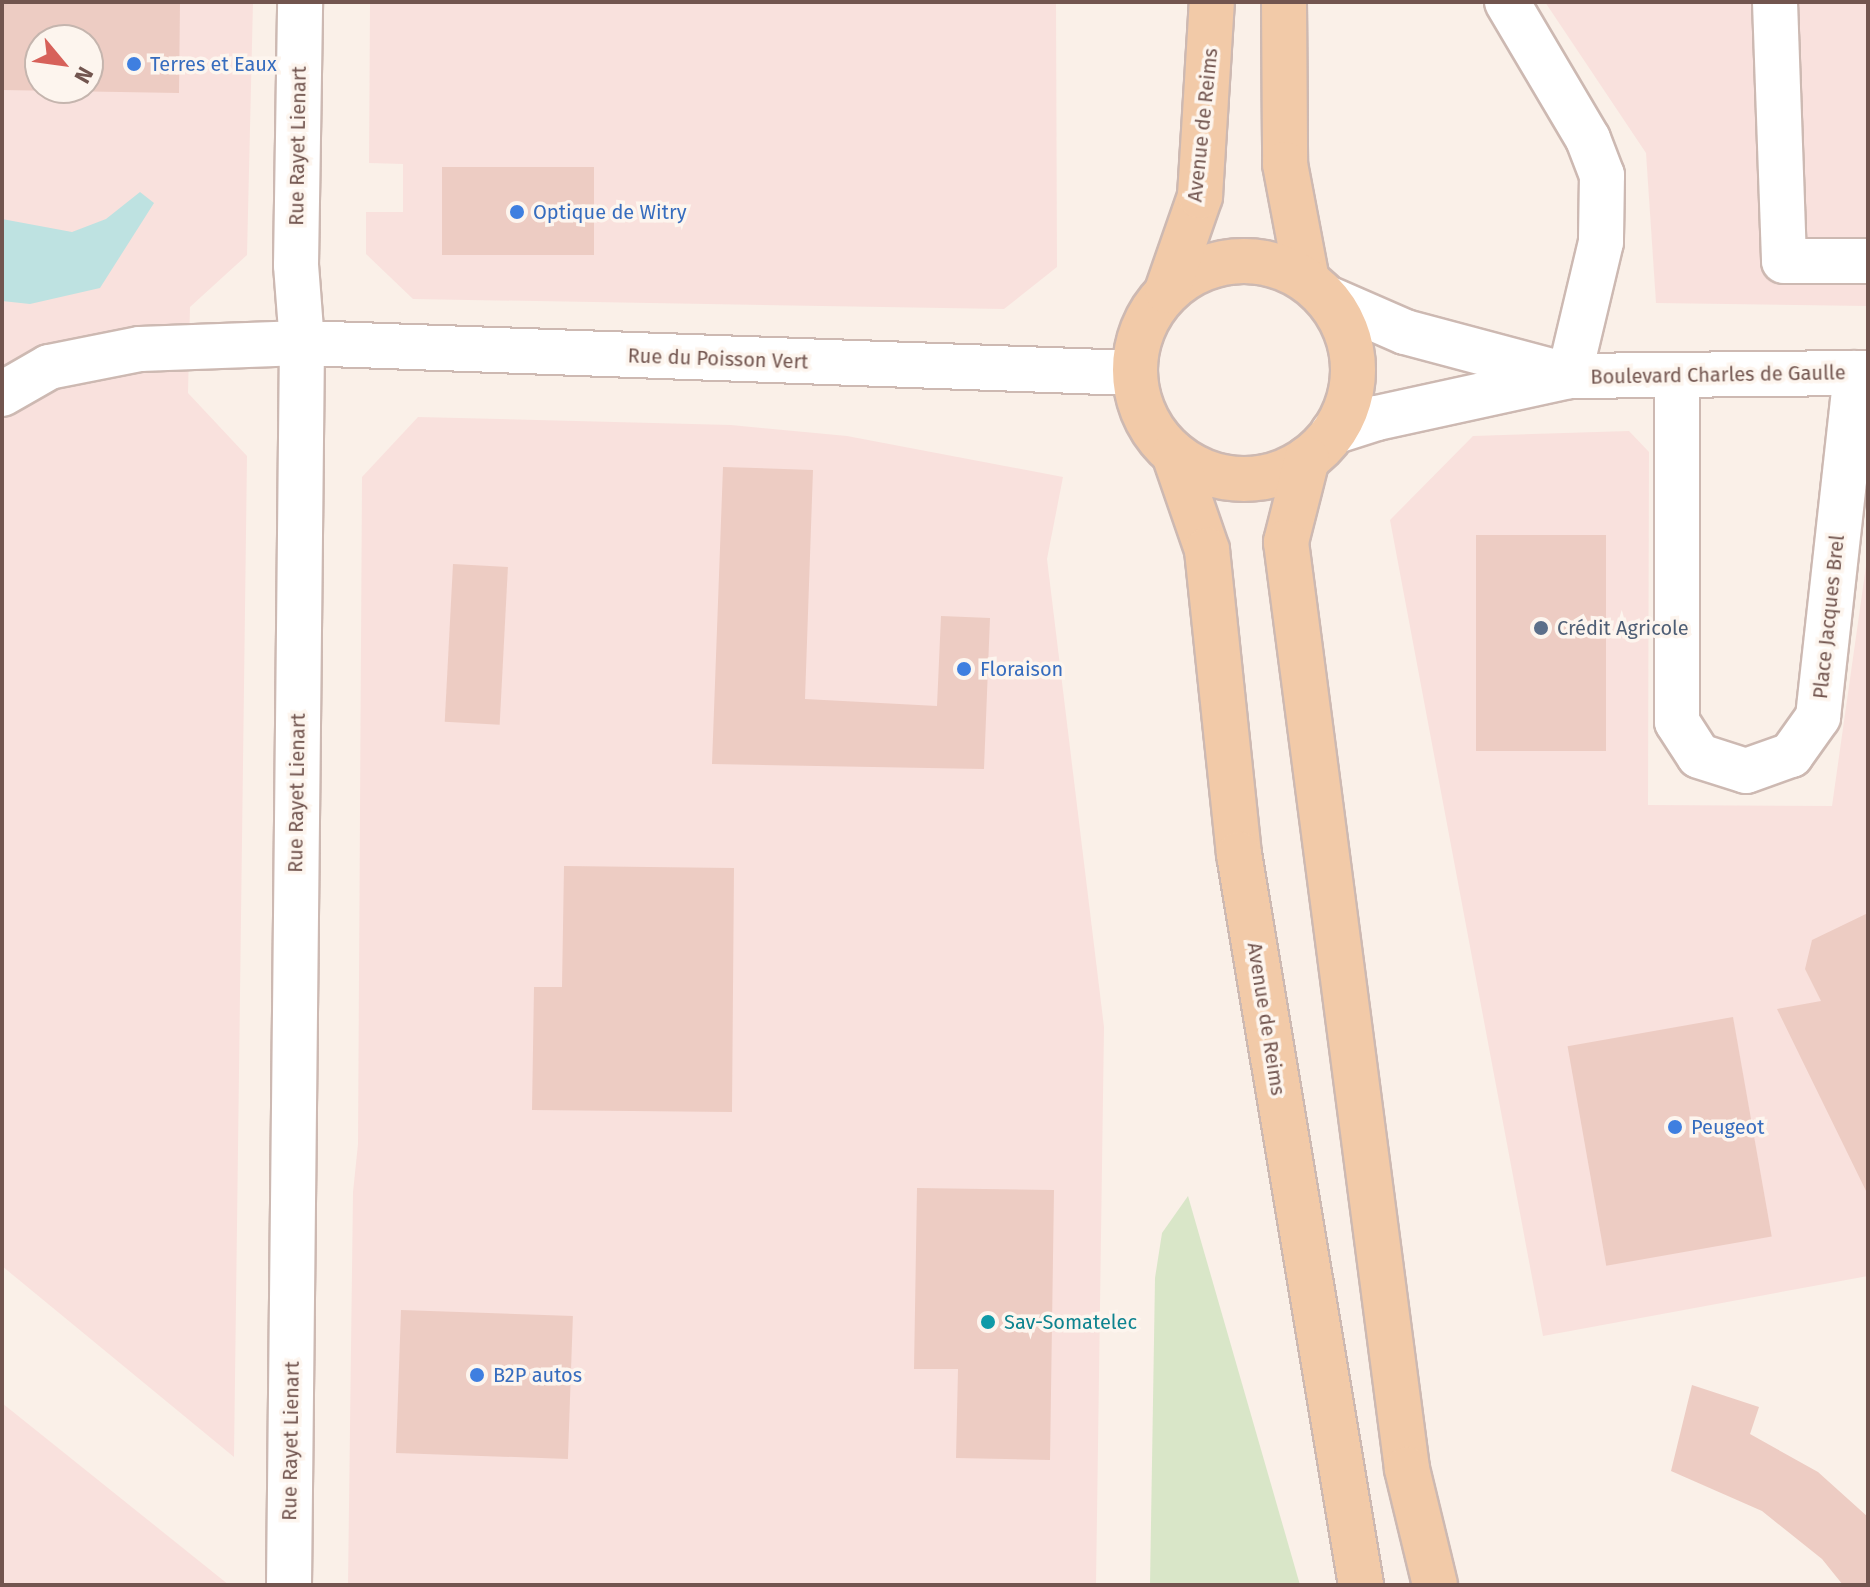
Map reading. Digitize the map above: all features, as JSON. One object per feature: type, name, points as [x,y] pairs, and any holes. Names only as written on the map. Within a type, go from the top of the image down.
[{"type":"main road","name":"Avenue de Reims","points":[[1212,2],[1200,196],[1167,291],[1149,315],[1134,373],[1140,404],[1153,431],[1174,454],[1204,472],[1239,479],[1275,474],[1320,446]]},
{"type":"main road","points":[[1284,2],[1285,164],[1317,289],[1346,329],[1353,364],[1349,400],[1320,446],[1286,542],[1407,1469],[1435,1585]]},
{"type":"main road","name":"Avenue de Reims","points":[[1167,291],[1199,270],[1236,260],[1274,264],[1317,289]]},
{"type":"main road","name":"Avenue de Reims","points":[[1174,454],[1207,550],[1239,854],[1361,1585]]},
{"type":"street","name":"Rue Rayet Lienart","points":[[289,1585],[302,343],[296,265],[300,2]]},
{"type":"street","points":[[1507,2],[1588,139],[1602,175],[1601,242],[1569,376]]},
{"type":"street","points":[[1775,2],[1784,261],[1868,261]]},
{"type":"street","name":"Boulevard Charles de Gaulle","points":[[1317,289],[1405,332],[1569,376],[1677,378],[1862,373]]},
{"type":"street","name":"Rue du Poisson Vert","points":[[2,394],[49,367],[140,349],[302,343],[1134,373]]},
{"type":"street","name":"Place Jacques Brel","points":[[1677,378],[1677,722],[1699,756],[1746,771],[1791,755],[1818,717],[1862,373]]},
{"type":"street","name":"Boulevard Charles de Gaulle","points":[[1320,446],[1569,376]]},
{"type":"shaded area","points":[[2,2],[253,2],[247,255],[190,307],[188,393],[247,456],[234,1457],[2,1266]]},
{"type":"shaded area","points":[[370,2],[1056,2],[1057,267],[1004,309],[413,299],[366,254],[366,212],[403,212],[403,164],[369,163]]},
{"type":"shaded area","points":[[1545,2],[1868,2],[1868,306],[1656,303],[1646,153]]},
{"type":"shaded area","points":[[418,417],[731,425],[847,436],[1063,477],[1047,559],[1104,1027],[1096,1585],[348,1585],[353,1192],[358,1144],[362,477]]},
{"type":"shaded area","points":[[1629,431],[1649,452],[1648,805],[1832,806],[1868,552],[1868,1276],[1543,1336],[1390,520],[1473,436]]},
{"type":"shaded area","points":[[2,1403],[229,1585],[2,1585]]},
{"type":"green space","points":[[1188,1196],[1300,1585],[1150,1585],[1155,1278],[1162,1233]]},
{"type":"water","points":[[140,192],[154,203],[100,288],[30,304],[2,301],[2,219],[72,232],[106,219]]},
{"type":"building","name":"Terres et Eaux","points":[[2,2],[180,2],[179,93],[104,92],[104,24],[24,24],[24,90],[2,90]]},
{"type":"building","name":"Optique de Witry","points":[[442,167],[594,167],[594,255],[442,255]]},
{"type":"building","points":[[723,467],[813,470],[805,699],[937,706],[941,616],[990,618],[984,769],[712,764]]},
{"type":"building","points":[[1476,535],[1606,535],[1606,751],[1476,751]]},
{"type":"building","points":[[453,564],[508,567],[500,725],[445,722]]},
{"type":"building","points":[[564,866],[734,868],[732,1112],[532,1110],[534,987],[562,987]]},
{"type":"building","points":[[1868,913],[1868,1195],[1777,1009],[1821,1001],[1805,969],[1812,940]]},
{"type":"building","points":[[1733,1017],[1772,1237],[1606,1266],[1568,1046]]},
{"type":"building","name":"Sav-Somatelec","points":[[917,1188],[1054,1190],[1050,1460],[956,1458],[958,1369],[914,1369]]},
{"type":"building","points":[[401,1310],[573,1316],[568,1459],[396,1453]]},
{"type":"building","points":[[1692,1385],[1759,1407],[1750,1434],[1818,1472],[1868,1517],[1868,1585],[1843,1585],[1822,1559],[1762,1511],[1671,1471]]},
{"type":"place","name":"Terres et Eaux","points":[[134,64]]},
{"type":"place","name":"Optique de Witry","points":[[517,212]]},
{"type":"place","name":"Crédit Agricole","points":[[1541,628]]},
{"type":"place","name":"Floraison","points":[[964,669]]},
{"type":"place","name":"Peugeot","points":[[1675,1127]]},
{"type":"place","name":"Sav-Somatelec","points":[[988,1322]]},
{"type":"place","name":"B2P autos","points":[[477,1375]]}]
